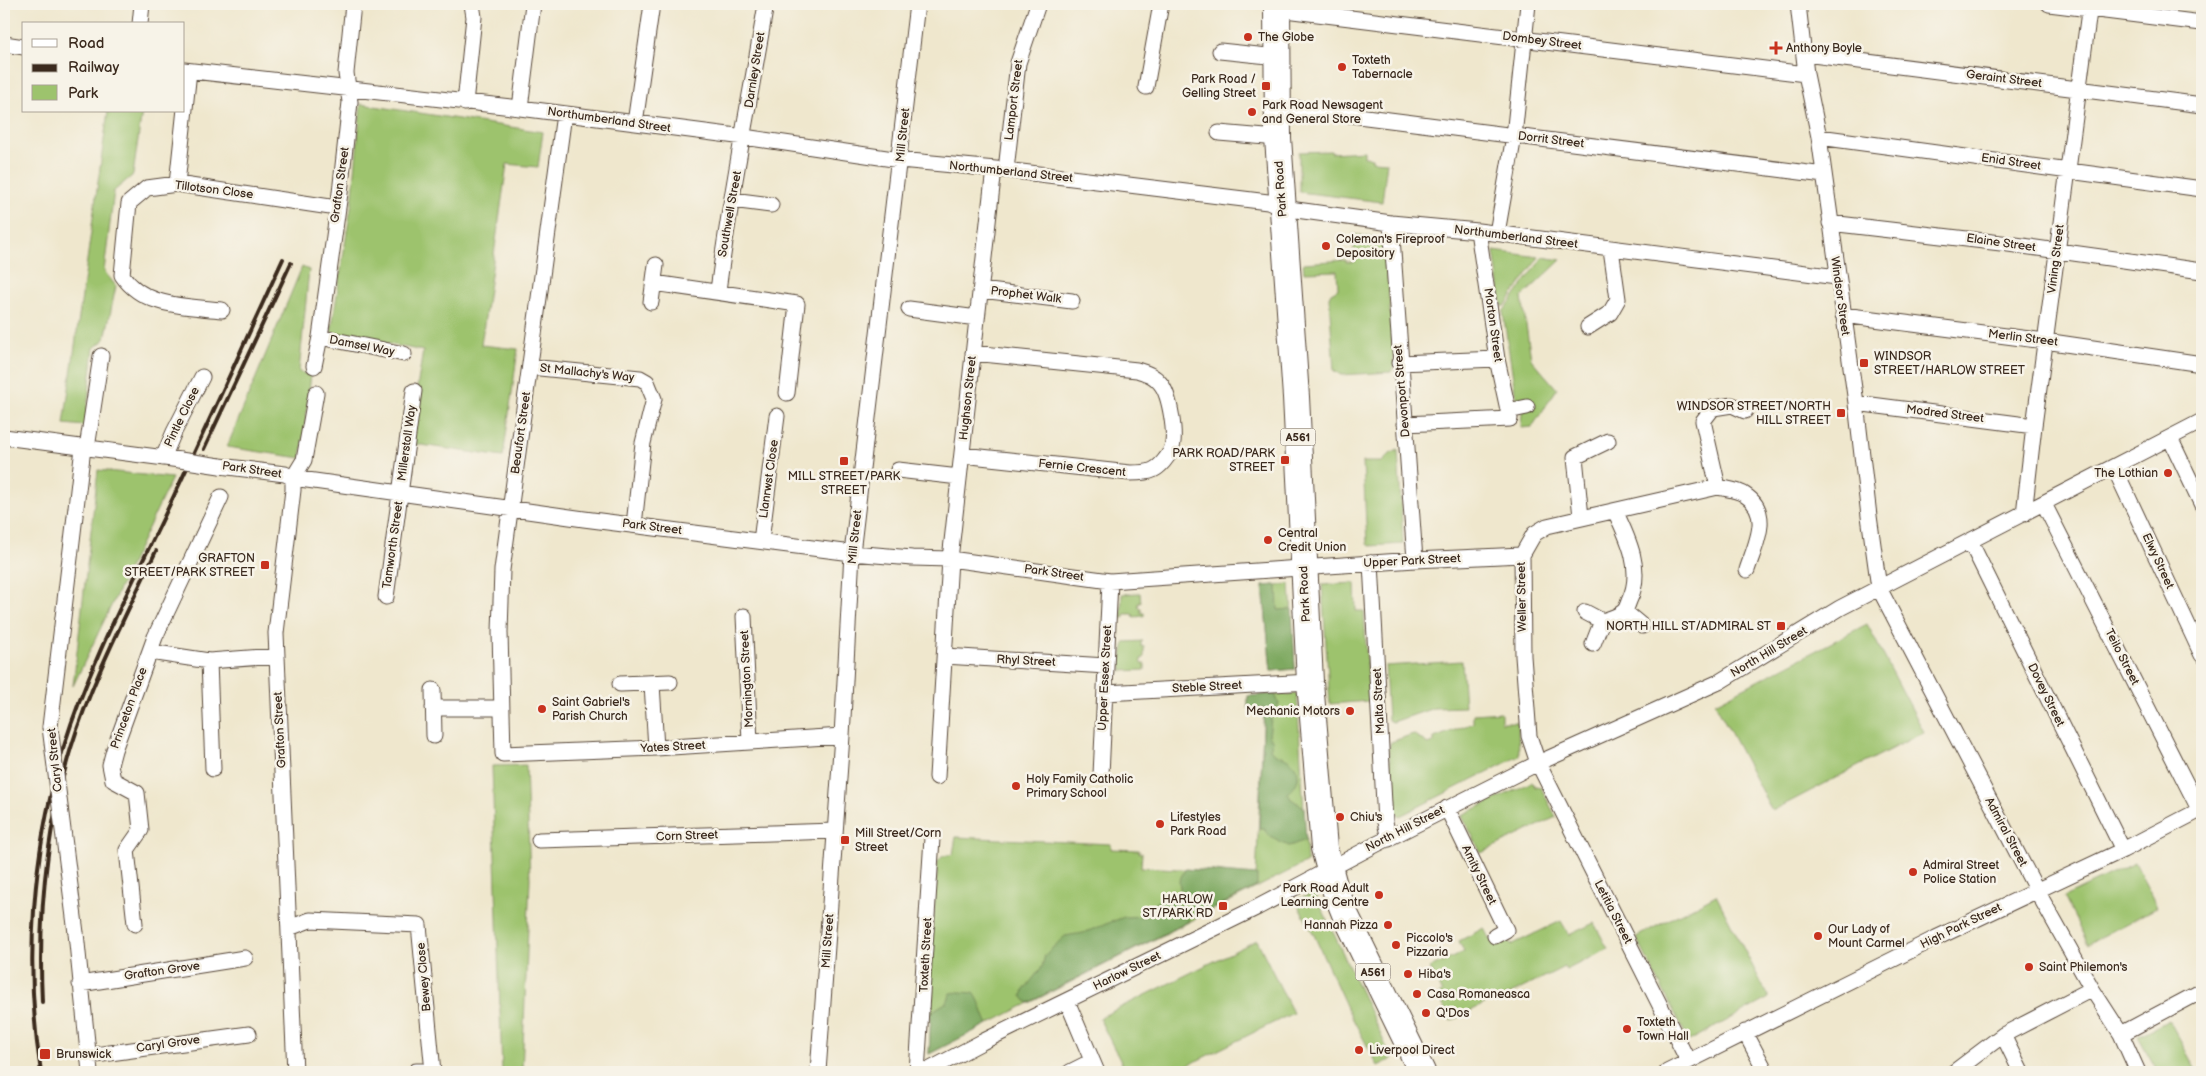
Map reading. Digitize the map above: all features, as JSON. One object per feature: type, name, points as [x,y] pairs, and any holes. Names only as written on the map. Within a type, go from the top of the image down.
[{"type":"highway","name":"Park Road","points":[[1277,6],[1278,138],[1296,397],[1303,568],[1320,818],[1329,869],[1345,914],[1420,1071]]},
{"type":"street","points":[[140,22],[142,4]]},
{"type":"street","name":"Grafton Street","points":[[314,366],[320,337],[350,102],[346,73],[353,4]]},
{"type":"street","points":[[465,102],[474,18],[472,4]]},
{"type":"street","points":[[520,108],[534,4]]},
{"type":"street","points":[[635,124],[652,4]]},
{"type":"street","name":"Darnley Street","points":[[744,137],[766,4]]},
{"type":"street","name":"Mill Street","points":[[818,1072],[842,736],[852,553],[917,4]]},
{"type":"street","name":"Lamport Street","points":[[1000,170],[1018,63],[1038,4]]},
{"type":"street","points":[[1146,87],[1161,4]]},
{"type":"street","points":[[1497,233],[1514,136],[1528,4]]},
{"type":"street","name":"Windsor Street","points":[[1798,4],[1806,74],[1819,137],[1856,403],[1879,588]]},
{"type":"street","points":[[2049,4],[2089,7],[2202,23]]},
{"type":"street","name":"Dombey Street","points":[[1277,6],[1806,74]]},
{"type":"street","name":"Vining Street","points":[[2024,514],[2056,251],[2089,7]]},
{"type":"street","points":[[4,44],[22,47]]},
{"type":"street","points":[[1220,51],[1278,57]]},
{"type":"street","name":"Geraint Street","points":[[1805,54],[2202,105]]},
{"type":"street","points":[[185,84],[186,71]]},
{"type":"street","name":"Northumberland Street","points":[[186,71],[520,108],[744,137],[900,160],[1268,202],[1282,208],[1391,223],[1497,233],[1837,277]]},
{"type":"street","name":"Dorrit Street","points":[[1279,106],[1824,175]]},
{"type":"street","points":[[177,184],[183,112]]},
{"type":"street","name":"Beaufort Street","points":[[503,754],[500,632],[502,570],[564,114]]},
{"type":"street","points":[[1219,133],[1278,138]]},
{"type":"street","name":"Southwell Street","points":[[718,291],[726,228],[744,137]]},
{"type":"street","name":"Enid Street","points":[[1819,137],[2202,189]]},
{"type":"street","name":"Hughson Street","points":[[950,559],[980,290],[1000,170]]},
{"type":"street","name":"Tillotson Close","points":[[222,310],[163,304],[139,293],[122,275],[129,203],[147,188],[177,184],[337,208]]},
{"type":"street","points":[[732,200],[771,205]]},
{"type":"street","name":"Devonport Street","points":[[1391,223],[1399,363],[1415,560]]},
{"type":"street","name":"Elaine Street","points":[[1830,223],[2202,271]]},
{"type":"street","name":"Morton Street","points":[[1478,231],[1497,360],[1509,415]]},
{"type":"street","points":[[1588,327],[1610,313],[1618,300],[1611,249]]},
{"type":"street","points":[[651,302],[656,265]]},
{"type":"street","points":[[654,282],[797,304],[787,393]]},
{"type":"street","name":"Prophet Walk","points":[[980,290],[1072,301]]},
{"type":"street","points":[[909,309],[977,318]]},
{"type":"street","name":"Merlin Street","points":[[1843,315],[2045,341],[2202,364]]},
{"type":"street","name":"Damsel Way","points":[[320,337],[404,354]]},
{"type":"street","name":"Fernie Crescent","points":[[962,455],[1130,473],[1152,471],[1163,462],[1171,450],[1173,436],[1168,397],[1161,384],[1150,374],[1137,370],[974,353]]},
{"type":"street","name":"Caryl Street","points":[[90,1072],[76,933],[50,727],[85,448],[101,356]]},
{"type":"street","points":[[1399,363],[1497,360]]},
{"type":"street","name":"St Mallachy's Way","points":[[530,368],[640,378],[650,388],[654,399],[643,442],[634,525]]},
{"type":"street","name":"Pintle Close","points":[[163,458],[202,377]]},
{"type":"street","name":"Grafton Street","points":[[295,1072],[276,633],[293,478],[304,460],[316,392]]},
{"type":"street","name":"Millerstoll Way","points":[[400,494],[414,392]]},
{"type":"street","name":"Modred Street","points":[[1856,403],[2034,426]]},
{"type":"street","points":[[1745,411],[1732,405],[1713,408],[1703,422],[1718,487],[1744,494],[1756,505],[1762,525],[1747,570]]},
{"type":"street","points":[[1405,424],[1509,415],[1527,408]]},
{"type":"street","name":"Llanrwst Close","points":[[761,541],[778,417]]},
{"type":"street","name":"North Hill Street","points":[[1329,869],[1538,763],[1719,682],[1840,608],[2202,421]]},
{"type":"street","name":"Park Street","points":[[4,438],[285,474],[293,478],[330,482],[400,494],[634,525],[852,553],[950,559],[1110,581],[1303,568]]},
{"type":"street","points":[[2170,438],[2202,505]]},
{"type":"street","points":[[1581,517],[1575,457],[1608,441]]},
{"type":"street","name":"Elwy Street","points":[[2114,467],[2202,655]]},
{"type":"street","points":[[898,470],[959,478]]},
{"type":"street","name":"Weller Street","points":[[1538,763],[1529,736],[1523,656],[1522,555],[1534,534],[1547,526],[1581,517],[1718,487]]},
{"type":"street","name":"Tamworth Street","points":[[386,597],[400,494]]},
{"type":"street","name":"Princeton Place","points":[[135,924],[127,850],[141,830],[137,792],[113,780],[110,765],[150,652],[221,497]]},
{"type":"street","name":"Teilo Street","points":[[2044,504],[2201,810]]},
{"type":"street","points":[[1593,644],[1602,621],[1624,611],[1633,593],[1635,574],[1629,539],[1615,511]]},
{"type":"street","name":"Dovey Street","points":[[1970,541],[2123,850]]},
{"type":"street","name":"Upper Park Street","points":[[1303,568],[1522,555]]},
{"type":"street","points":[[937,777],[950,559]]},
{"type":"street","name":"Malta Street","points":[[1371,563],[1385,822],[1389,839]]},
{"type":"street","name":"Upper Essex Street","points":[[1101,775],[1110,581]]},
{"type":"street","name":"Admiral Street","points":[[1879,588],[2036,889],[2092,989],[2121,1034],[2138,1072]]},
{"type":"street","points":[[1624,611],[1642,626]]},
{"type":"street","points":[[1585,612],[1602,621]]},
{"type":"street","name":"Mornington Street","points":[[744,616],[750,742]]},
{"type":"street","name":"Princeton Place","points":[[150,652],[209,661],[277,656]]},
{"type":"street","name":"Rhyl Street","points":[[945,656],[1106,666]]},
{"type":"street","points":[[209,661],[212,769]]},
{"type":"street","points":[[620,684],[670,682]]},
{"type":"street","name":"Steble Street","points":[[1105,693],[1310,682]]},
{"type":"street","points":[[652,684],[656,748]]},
{"type":"street","points":[[433,690],[434,736]]},
{"type":"street","points":[[433,708],[502,708]]},
{"type":"street","name":"Yates Street","points":[[503,754],[656,748],[842,736]]},
{"type":"street","name":"Letitia Street","points":[[1538,763],[1688,1061]]},
{"type":"street","name":"Amity Street","points":[[1447,808],[1506,930],[1495,936]]},
{"type":"street","name":"High Park Street","points":[[1667,1072],[2036,889],[2123,850],[2201,810]]},
{"type":"street","name":"Corn Street","points":[[539,840],[835,831]]},
{"type":"street","name":"Toxteth Street","points":[[917,1072],[932,838]]},
{"type":"street","name":"Harlow Street","points":[[925,1072],[1258,907],[1329,869]]},
{"type":"street","name":"Bewey Close","points":[[289,928],[310,920],[419,925],[433,1072],[416,1071]]},
{"type":"street","name":"Grafton Grove","points":[[80,984],[245,958]]},
{"type":"street","points":[[1954,1072],[2003,1036],[2092,989]]},
{"type":"street","points":[[2121,1034],[2202,991]]},
{"type":"street","points":[[1067,1001],[1095,1067],[1070,1072]]},
{"type":"street","points":[[1745,1032],[1766,1072]]},
{"type":"street","name":"Caryl Grove","points":[[88,1056],[249,1034]]},
{"type":"street","points":[[2003,1036],[2021,1072]]},
{"type":"green space","points":[[361,104],[543,132],[538,167],[507,164],[481,345],[518,349],[503,457],[408,443],[423,351],[331,332],[353,195]]},
{"type":"green space","points":[[108,112],[142,112],[133,175],[114,191],[104,271],[116,286],[105,339],[94,348],[85,426],[64,424]]},
{"type":"green space","points":[[1331,151],[1331,153],[1364,151],[1364,157],[1372,158],[1372,161],[1387,162],[1382,202],[1299,192],[1299,152]]},
{"type":"green space","points":[[1353,234],[1385,239],[1394,366],[1391,372],[1341,375],[1334,371],[1329,297],[1331,293],[1338,289],[1337,271],[1304,272],[1303,263],[1346,260],[1346,262],[1355,262]]},
{"type":"green space","points":[[1494,251],[1539,257],[1505,306],[1502,306]]},
{"type":"green space","points":[[1543,257],[1561,260],[1522,297],[1531,359],[1557,389],[1532,427],[1521,428],[1522,401],[1516,398],[1503,312]]},
{"type":"green space","points":[[302,267],[309,270],[299,372],[311,375],[301,458],[227,447]]},
{"type":"green space","points":[[1398,450],[1403,544],[1369,546],[1367,544],[1363,462],[1382,462],[1390,454]]},
{"type":"green space","points":[[98,470],[172,478],[73,686]]},
{"type":"green space","points":[[1355,583],[1356,611],[1364,611],[1369,701],[1330,704],[1322,585]]},
{"type":"green space","points":[[1290,584],[1295,669],[1271,671],[1263,586]]},
{"type":"green space","points":[[1277,585],[1278,610],[1292,609],[1295,669],[1271,671],[1263,586]]},
{"type":"green space","points":[[1140,593],[1141,603],[1138,603],[1144,616],[1134,617],[1133,614],[1124,614],[1124,618],[1121,618],[1122,594]]},
{"type":"green space","points":[[1867,624],[1924,732],[1772,811],[1715,703]]},
{"type":"green space","points":[[1143,641],[1141,646],[1144,647],[1144,658],[1141,659],[1142,664],[1145,664],[1145,670],[1122,671],[1121,662],[1125,642]]},
{"type":"green space","points":[[1462,661],[1465,707],[1434,708],[1393,722],[1388,720],[1385,666]]},
{"type":"green space","points":[[1275,694],[1279,704],[1271,719],[1269,736],[1273,741],[1270,749],[1288,759],[1296,767],[1298,772],[1297,780],[1288,793],[1291,799],[1304,807],[1306,840],[1289,846],[1271,837],[1264,828],[1259,828],[1264,708],[1248,708],[1248,696]]},
{"type":"green space","points":[[1297,694],[1307,862],[929,1054],[932,992],[928,993],[938,861],[943,856],[953,854],[956,837],[1111,844],[1111,849],[1139,850],[1139,853],[1142,853],[1141,867],[1216,871],[1256,878],[1264,708],[1248,708],[1248,696]]},
{"type":"green space","points":[[1501,712],[1501,722],[1518,722],[1519,756],[1400,816],[1392,810],[1389,747],[1391,742],[1413,734],[1428,744],[1434,742],[1434,738],[1473,723],[1473,714]]},
{"type":"green space","points":[[526,765],[530,879],[522,1072],[502,1072],[492,766]]},
{"type":"green space","points":[[1532,782],[1535,787],[1541,788],[1556,817],[1481,853],[1462,815]]},
{"type":"green space","points":[[2135,863],[2157,907],[2088,944],[2064,897]]},
{"type":"green space","points":[[1185,869],[1257,875],[1257,886],[1195,918],[1188,901],[1181,894],[1179,881]]},
{"type":"green space","points":[[1315,893],[1392,1059],[1378,1066],[1347,1008],[1314,935],[1295,900]]},
{"type":"green space","points":[[1716,895],[1769,998],[1689,1041],[1636,937]]},
{"type":"green space","points":[[1162,898],[1186,908],[1189,921],[1028,1003],[1022,996],[1024,990],[1042,967],[1045,955],[1065,936],[1083,933],[1124,917],[1146,916],[1154,904]]},
{"type":"green space","points":[[1561,921],[1569,935],[1594,923],[1608,949],[1566,970],[1564,967],[1497,1001],[1496,998],[1451,1021],[1438,995],[1442,993],[1430,968],[1464,952],[1459,941],[1484,928],[1490,940],[1495,938],[1509,942],[1511,945]]},
{"type":"green space","points":[[1257,940],[1293,1013],[1174,1072],[1126,1072],[1099,1018]]},
{"type":"green space","points":[[951,993],[974,993],[988,1024],[929,1054],[931,1012],[947,1002]]},
{"type":"green space","points":[[2169,1020],[2197,1072],[2158,1072],[2138,1036]]},
{"type":"railway","points":[[41,1072],[33,991],[32,949],[34,908],[45,826],[53,785],[64,746],[99,653],[283,259]]},
{"type":"railway","points":[[204,449],[291,263]]},
{"type":"railway","points":[[42,1002],[41,938],[43,906],[50,842],[62,779],[79,723],[89,698],[110,648],[156,551]]},
{"type":"place","name":"The Globe","points":[[1248,37]]},
{"type":"place","name":"Anthony Boyle","points":[[1776,48]]},
{"type":"place","name":"Toxteth Tabernacle","points":[[1342,67]]},
{"type":"place","name":"Park Road / Gelling Street","points":[[1266,86]]},
{"type":"place","name":"Park Road Newsagent and General Store","points":[[1252,112]]},
{"type":"place","name":"Coleman's Fireproof Depository","points":[[1326,246]]},
{"type":"place","name":"WINDSOR STREET/HARLOW STREET","points":[[1864,363]]},
{"type":"place","name":"WINDSOR STREET/NORTH HILL STREET","points":[[1841,413]]},
{"type":"place","name":"PARK ROAD/PARK STREET","points":[[1285,460]]},
{"type":"place","name":"MILL STREET/PARK STREET","points":[[844,461]]},
{"type":"place","name":"The Lothian","points":[[2168,473]]},
{"type":"place","name":"Central Credit Union","points":[[1268,540]]},
{"type":"place","name":"GRAFTON STREET/PARK STREET","points":[[265,565]]},
{"type":"place","name":"NORTH HILL ST/ADMIRAL ST","points":[[1781,626]]},
{"type":"place","name":"Saint Gabriel's Parish Church","points":[[542,709]]},
{"type":"place","name":"Mechanic Motors","points":[[1350,711]]},
{"type":"place","name":"Holy Family Catholic Primary School","points":[[1016,786]]},
{"type":"place","name":"Chiu's","points":[[1340,817]]},
{"type":"place","name":"Lifestyles Park Road","points":[[1160,824]]},
{"type":"place","name":"Mill Street/Corn Street","points":[[845,840]]},
{"type":"place","name":"Admiral Street Police Station","points":[[1913,872]]},
{"type":"place","name":"Park Road Adult Learning Centre","points":[[1379,895]]},
{"type":"place","name":"HARLOW ST/PARK RD","points":[[1223,906]]},
{"type":"place","name":"Hannah Pizza","points":[[1388,925]]},
{"type":"place","name":"Our Lady of Mount Carmel","points":[[1818,936]]},
{"type":"place","name":"Piccolo's Pizzaria","points":[[1396,945]]},
{"type":"place","name":"Saint Philemon's","points":[[2029,967]]},
{"type":"place","name":"Hiba's","points":[[1408,974]]},
{"type":"place","name":"Casa Romaneasca","points":[[1417,994]]},
{"type":"place","name":"Q'Dos","points":[[1426,1013]]},
{"type":"place","name":"Toxteth Town Hall","points":[[1627,1029]]},
{"type":"place","name":"Liverpool Direct","points":[[1359,1050]]},
{"type":"place","name":"Brunswick","points":[[45,1054]]}]
